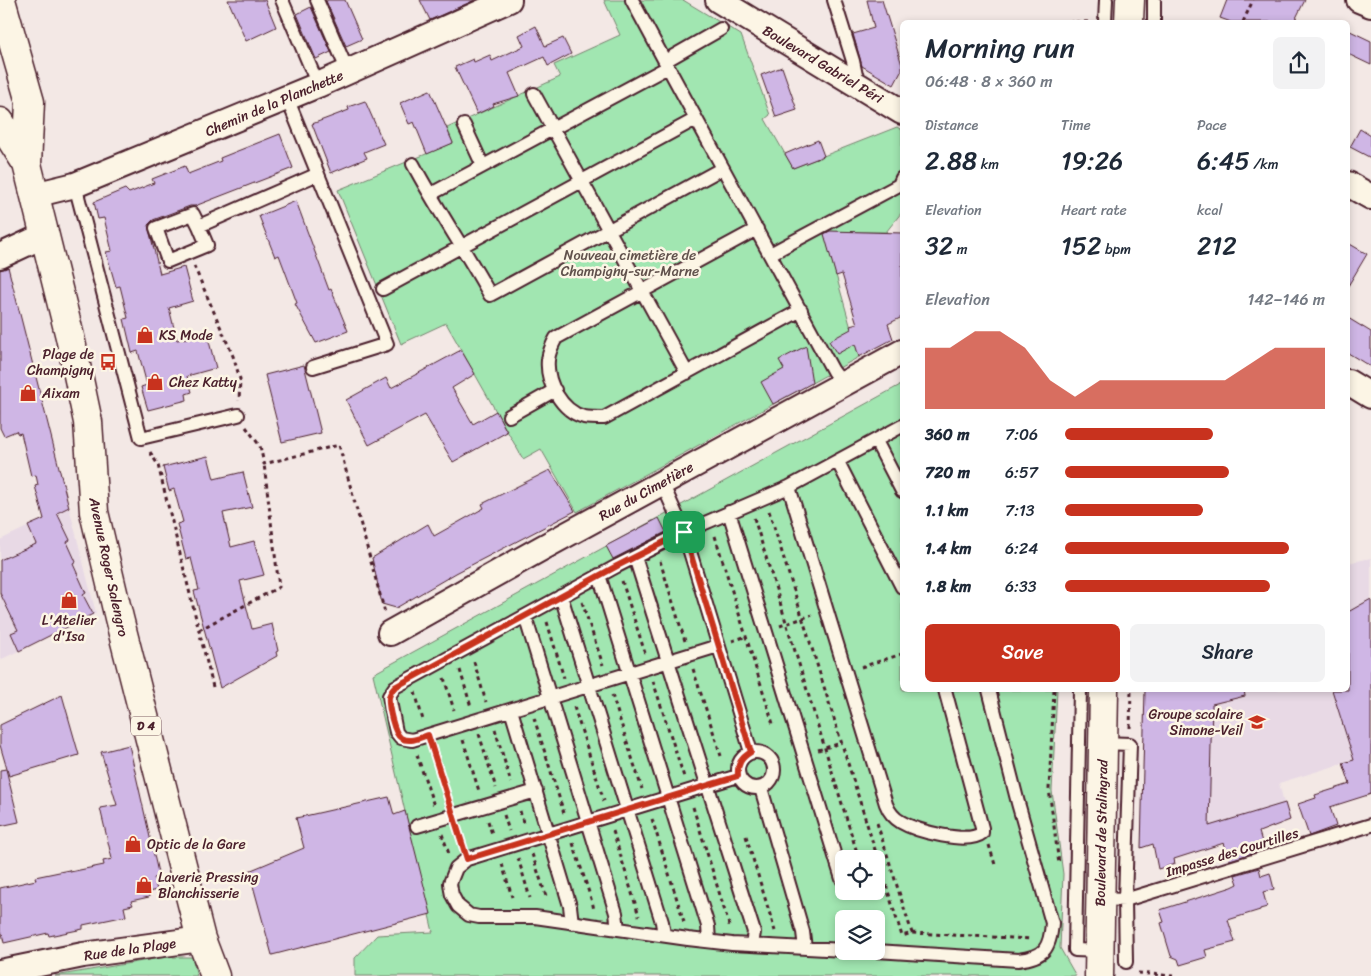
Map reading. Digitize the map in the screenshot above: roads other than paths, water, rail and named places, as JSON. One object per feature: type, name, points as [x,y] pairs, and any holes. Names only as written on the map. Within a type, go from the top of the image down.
[{"type":"main road","name":"Avenue Roger Salengro","points":[[2,0],[30,102],[27,164],[70,337],[88,422],[94,512],[119,618],[201,939]]},
{"type":"main road","points":[[1129,20],[1130,0]]},
{"type":"main road","name":"Avenue Roger Salengro","points":[[0,122],[27,164]]},
{"type":"main road","name":"Boulevard de Stalingrad","points":[[1099,963],[1113,900],[1103,743],[1104,692]]},
{"type":"main road","name":"D 4","points":[[201,939],[215,976]]},
{"type":"street","name":"Chemin de la Planchette","points":[[34,195],[75,185],[287,98],[509,0]]},
{"type":"street","name":"Boulevard Gabriel Péri","points":[[718,0],[900,111]]},
{"type":"street","points":[[1360,0],[1371,5]]},
{"type":"street","points":[[1350,185],[1371,197]]},
{"type":"street","points":[[0,256],[45,235]]},
{"type":"street","name":"Rue du Cimetière","points":[[390,633],[900,353]]},
{"type":"street","points":[[1350,383],[1371,396]]},
{"type":"street","name":"Rue de la Plage","points":[[0,972],[83,955],[201,939]]},
{"type":"lane","points":[[282,0],[318,85]]},
{"type":"lane","points":[[317,0],[348,72]]},
{"type":"lane","points":[[632,0],[833,371],[842,384]]},
{"type":"lane","points":[[834,0],[853,61],[858,85]]},
{"type":"lane","points":[[1105,20],[1106,0]]},
{"type":"lane","points":[[1154,0],[1154,20]]},
{"type":"lane","points":[[431,194],[553,129],[667,64],[722,29]]},
{"type":"lane","points":[[534,94],[686,373]]},
{"type":"lane","points":[[287,98],[387,344],[313,367]]},
{"type":"lane","points":[[383,289],[696,119]]},
{"type":"lane","points":[[464,125],[483,166]]},
{"type":"lane","points":[[413,164],[490,295],[723,168]]},
{"type":"lane","points":[[199,226],[318,174]]},
{"type":"lane","points":[[770,254],[899,185],[900,183]]},
{"type":"lane","points":[[75,185],[141,438],[238,415]]},
{"type":"lane","points":[[193,214],[199,226],[207,245],[168,262],[156,228],[193,214]]},
{"type":"lane","points":[[757,229],[556,338],[550,348],[548,361],[549,378],[555,390],[567,407],[583,417],[604,418],[801,310]]},
{"type":"lane","points":[[509,416],[555,390]]},
{"type":"lane","points":[[718,646],[412,740],[401,738],[396,732],[389,696],[395,687],[617,566],[684,532],[789,487],[900,427]]},
{"type":"lane","points":[[876,440],[900,487]]},
{"type":"lane","points":[[838,462],[900,583]]},
{"type":"lane","points":[[662,483],[684,532],[751,752]]},
{"type":"lane","points":[[789,487],[889,811],[899,821],[909,827],[928,832],[973,838],[982,833],[982,828],[946,692]]},
{"type":"lane","points":[[729,512],[835,858]]},
{"type":"lane","points":[[635,557],[754,932],[752,945]]},
{"type":"lane","points":[[599,576],[708,926],[709,940]]},
{"type":"lane","points":[[561,596],[628,810],[662,922],[664,935]]},
{"type":"lane","points":[[525,616],[616,913],[618,929]]},
{"type":"lane","points":[[885,952],[1018,960],[1032,958],[1046,950],[1050,940],[1052,923],[990,692]]},
{"type":"lane","points":[[1080,692],[1075,950],[1099,963]]},
{"type":"lane","points":[[511,710],[570,906],[572,923]]},
{"type":"lane","points":[[1103,743],[1130,744],[1113,900],[1126,962]]},
{"type":"lane","points":[[751,752],[768,757],[774,768],[771,780],[761,788],[747,786],[738,776],[740,761],[751,752]]},
{"type":"lane","points":[[738,776],[467,859],[456,868],[450,883],[452,895],[455,901],[469,915],[479,917],[535,917],[732,944],[835,950]]},
{"type":"lane","points":[[761,788],[803,932],[805,948]]},
{"type":"lane","points":[[417,826],[536,791]]},
{"type":"lane","name":"Impasse des Courtilles","points":[[1113,900],[1371,825]]},
{"type":"place","name":"KS Mode","points":[[145,335]]},
{"type":"place","name":"Plage de Champigny","points":[[108,362]]},
{"type":"place","name":"Chez Katty","points":[[155,382]]},
{"type":"place","name":"Aixam","points":[[28,393]]},
{"type":"place","name":"L'Atelier d'Isa","points":[[69,600]]},
{"type":"place","name":"Groupe scolaire Simone-Veil","points":[[1257,722]]},
{"type":"place","name":"Optic de la Gare","points":[[133,844]]},
{"type":"place","name":"Laverie Pressing Blanchisserie","points":[[144,885]]},
{"type":"park label","name":"Nouveau cimetière de Champigny-sur-Marne","points":[[630,264]]}]
